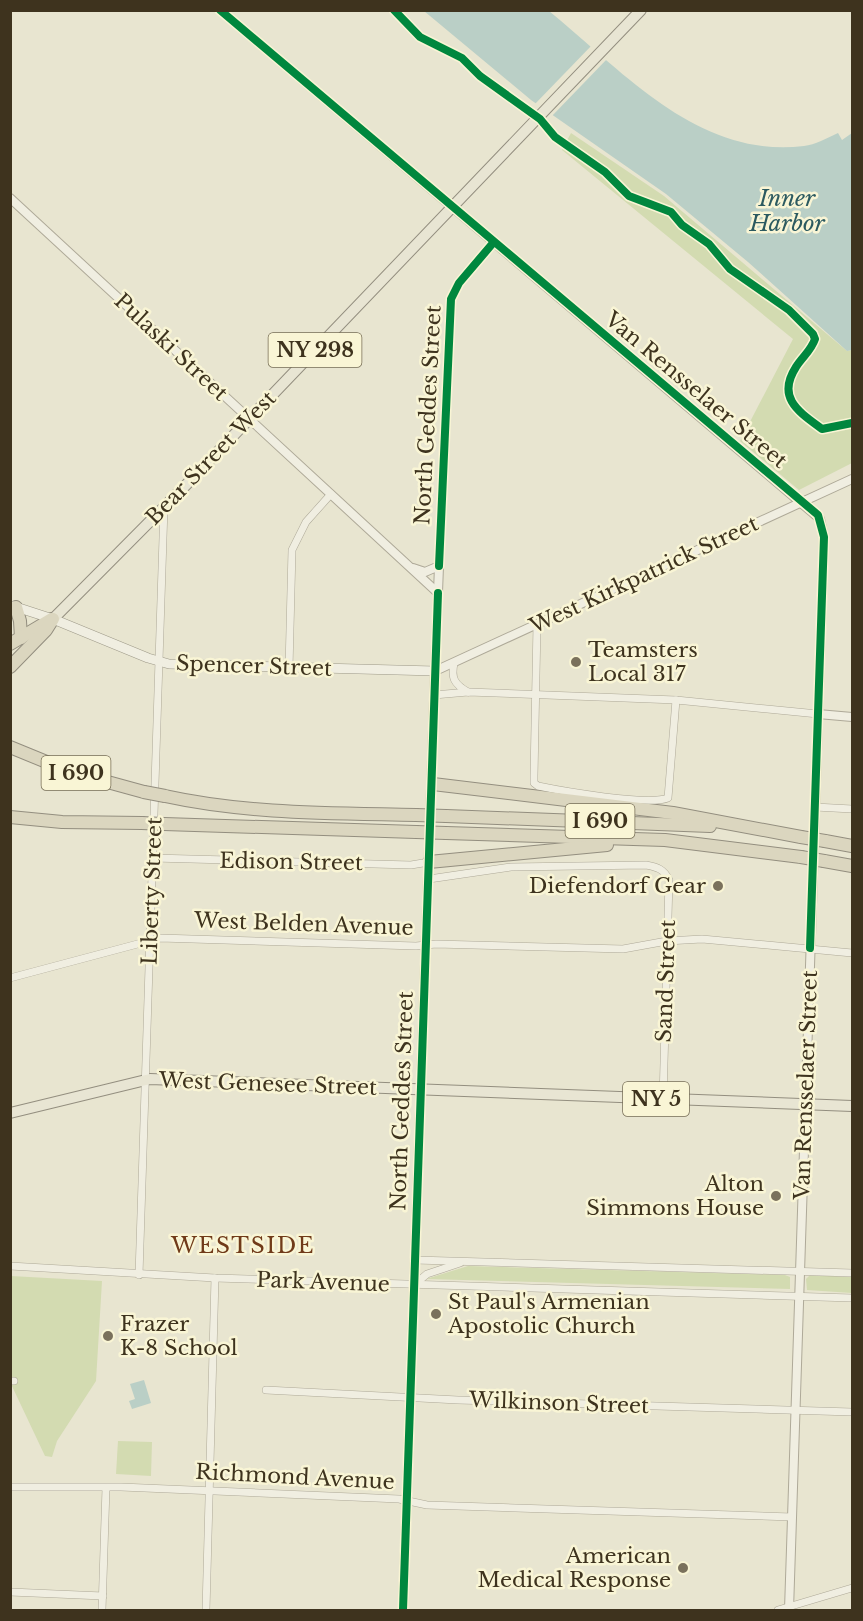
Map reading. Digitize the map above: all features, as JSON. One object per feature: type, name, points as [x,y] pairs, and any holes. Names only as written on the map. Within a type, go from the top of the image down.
[{"type":"highway","points":[[13,606],[16,641],[53,619]]},
{"type":"highway","points":[[10,667],[46,630],[53,619]]},
{"type":"highway","name":"I 690","points":[[10,747],[71,772],[144,792],[196,803],[259,810],[649,822],[753,830],[852,846]]},
{"type":"highway","points":[[432,784],[673,813],[753,830]]},
{"type":"highway","name":"I 690","points":[[10,817],[690,843],[852,866]]},
{"type":"highway","points":[[429,862],[601,846],[690,843]]},
{"type":"main road","name":"Bear Street West","points":[[53,619],[164,507],[641,10]]},
{"type":"main road","name":"Spencer Street","points":[[13,606],[53,619],[80,632],[159,662],[182,665],[435,671]]},
{"type":"main road","name":"North Geddes Street","points":[[403,1611],[435,671]]},
{"type":"main road","name":"West Genesee Street","points":[[10,1113],[146,1079],[852,1106]]},
{"type":"street","name":"Van Rensselaer Street","points":[[220,10],[493,243],[818,515],[824,537],[789,1609]]},
{"type":"street","name":"Pulaski Street","points":[[10,198],[438,593]]},
{"type":"street","name":"North Geddes Street","points":[[435,671],[451,299],[459,283],[493,243]]},
{"type":"street","name":"West Kirkpatrick Street","points":[[435,671],[852,478]]},
{"type":"street","points":[[289,668],[292,550],[306,522],[331,494]]},
{"type":"street","name":"Liberty Street","points":[[139,1275],[164,507]]},
{"type":"street","points":[[413,568],[425,572],[439,566]]},
{"type":"street","points":[[537,625],[534,783],[538,786],[627,799],[663,800],[668,798],[676,700]]},
{"type":"street","points":[[454,663],[453,680],[457,686],[468,692]]},
{"type":"street","points":[[434,695],[468,692],[676,700],[852,717]]},
{"type":"street","points":[[815,807],[852,809]]},
{"type":"street","name":"Edison Street","points":[[153,858],[411,865],[429,862]]},
{"type":"street","name":"Sand Street","points":[[429,879],[521,866],[658,868],[669,880],[663,1100]]},
{"type":"street","name":"West Belden Avenue","points":[[10,978],[151,940],[176,938],[623,949],[667,941],[702,939],[852,953]]},
{"type":"street","name":"Park Avenue","points":[[415,1260],[852,1273]]},
{"type":"street","points":[[414,1285],[427,1274],[465,1261]]},
{"type":"street","name":"Park Avenue","points":[[10,1266],[215,1278],[852,1298]]},
{"type":"street","points":[[206,1611],[215,1278]]},
{"type":"street","name":"Wilkinson Street","points":[[266,1390],[852,1412]]},
{"type":"street","name":"Richmond Avenue","points":[[10,1487],[209,1491],[399,1499],[426,1505],[792,1517]]},
{"type":"street","points":[[102,1611],[106,1488]]},
{"type":"street","points":[[778,1611],[852,1588]]},
{"type":"street","points":[[10,1592],[103,1596]]},
{"type":"green space","points":[[571,133],[664,196],[847,351],[852,350],[852,463],[799,490],[740,441],[793,339],[562,150]]},
{"type":"green space","points":[[468,1266],[785,1275],[790,1277],[790,1289],[426,1279]]},
{"type":"green space","points":[[810,1275],[852,1277],[852,1293],[807,1290],[806,1279]]},
{"type":"green space","points":[[11,1276],[102,1281],[96,1381],[57,1441],[52,1457],[45,1456],[11,1384]]},
{"type":"green space","points":[[118,1441],[152,1442],[151,1476],[116,1474]]},
{"type":"water","name":"Inner Harbor","points":[[424,11],[549,11],[634,84],[664,106],[696,125],[730,139],[766,146],[804,146],[817,143],[838,133],[842,140],[852,133],[852,350],[847,351],[748,262],[666,194],[531,100]]},
{"type":"water","points":[[144,1380],[151,1403],[132,1409],[129,1401],[135,1399],[130,1384]]},
{"type":"pier","points":[[593,44],[608,58],[551,117],[534,105]]},
{"type":"cycle path","points":[[220,10],[818,515],[824,537],[810,948]]},
{"type":"cycle path","points":[[394,10],[420,37],[462,58],[480,76],[540,119],[555,137],[605,172],[629,196],[671,212],[682,225],[709,244],[730,269],[789,310],[813,334],[815,339],[790,378],[789,396],[798,410],[822,429],[852,423]]},
{"type":"cycle path","points":[[439,566],[451,299],[459,283],[493,243]]},
{"type":"cycle path","points":[[403,1610],[438,593]]},
{"type":"place","name":"Teamsters Local 317","points":[[576,662]]},
{"type":"place","name":"Diefendorf Gear","points":[[718,886]]},
{"type":"place","name":"Alton Simmons House","points":[[776,1196]]},
{"type":"place","name":"St Paul's Armenian Apostolic Church","points":[[436,1314]]},
{"type":"place","name":"Frazer K-8 School","points":[[108,1336]]},
{"type":"place","name":"American Medical Response","points":[[683,1568]]},
{"type":"district","name":"WESTSIDE","points":[[243,1245]]}]
